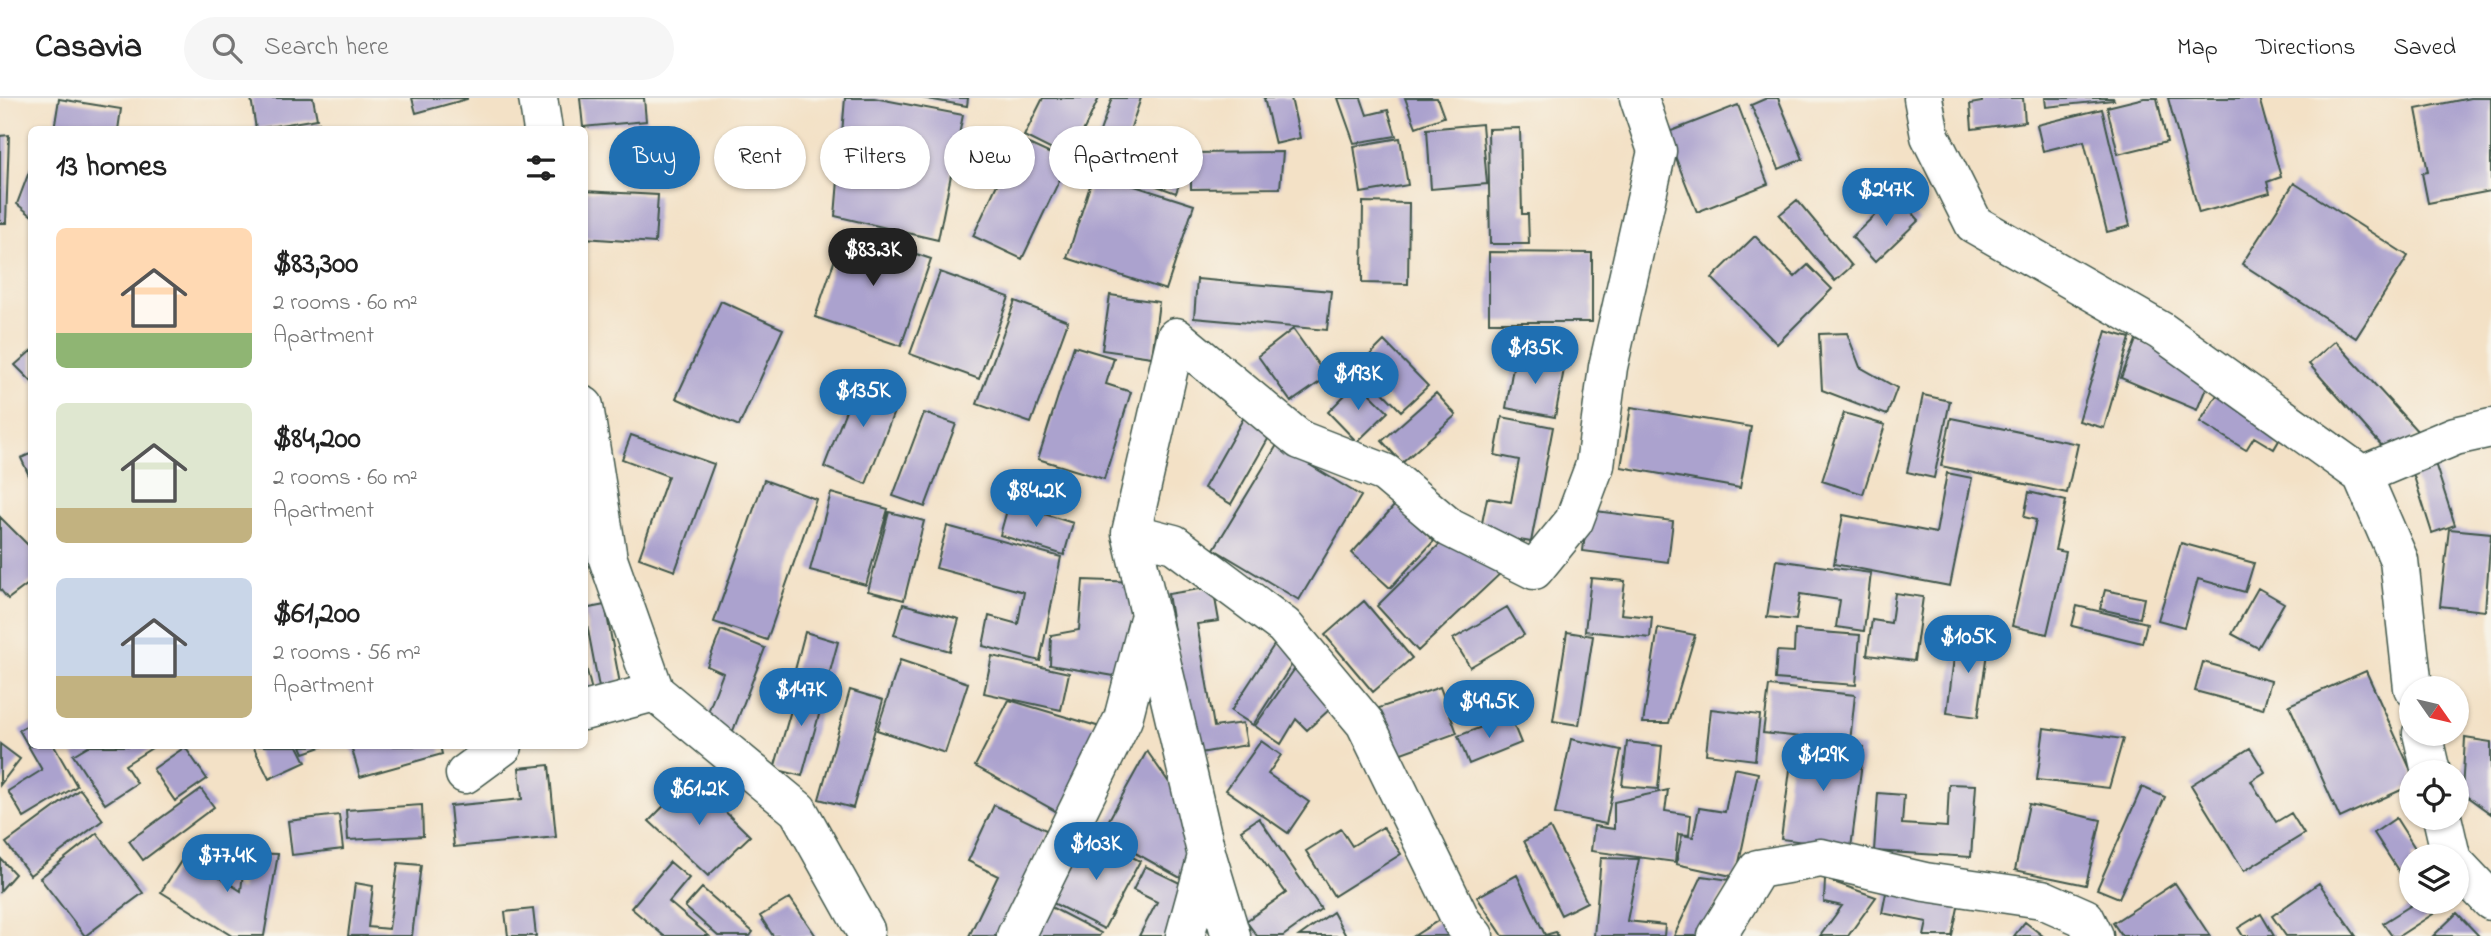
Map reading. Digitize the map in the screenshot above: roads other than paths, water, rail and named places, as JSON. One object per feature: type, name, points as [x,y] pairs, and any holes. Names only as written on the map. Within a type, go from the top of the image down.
[{"type":"street","points":[[538,98],[542,126]]},
{"type":"street","points":[[1231,936],[1207,856],[1131,533],[1176,337],[1300,440],[1385,473],[1450,528],[1534,569],[1574,521],[1595,465],[1608,367],[1657,151],[1639,98]]},
{"type":"street","points":[[1923,98],[1930,136],[1974,224],[2161,331],[2362,475],[2399,560],[2412,676]]},
{"type":"street","points":[[2362,475],[2455,436],[2491,428]]},
{"type":"street","points":[[588,432],[608,559],[654,692],[798,810],[865,930]]},
{"type":"street","points":[[1131,533],[1174,544],[1284,626],[1366,723],[1462,922],[1474,936]]},
{"type":"street","points":[[1016,936],[1124,719],[1149,616]]},
{"type":"street","points":[[588,710],[654,692]]},
{"type":"street","points":[[465,774],[499,749]]},
{"type":"street","points":[[1185,936],[1207,856]]},
{"type":"street","points":[[1717,936],[1758,869],[1821,858],[1925,882],[2042,899],[2085,918],[2094,936]]},
{"type":"street","points":[[2469,866],[2491,872]]},
{"type":"street","points":[[2469,876],[2491,901]]}]
